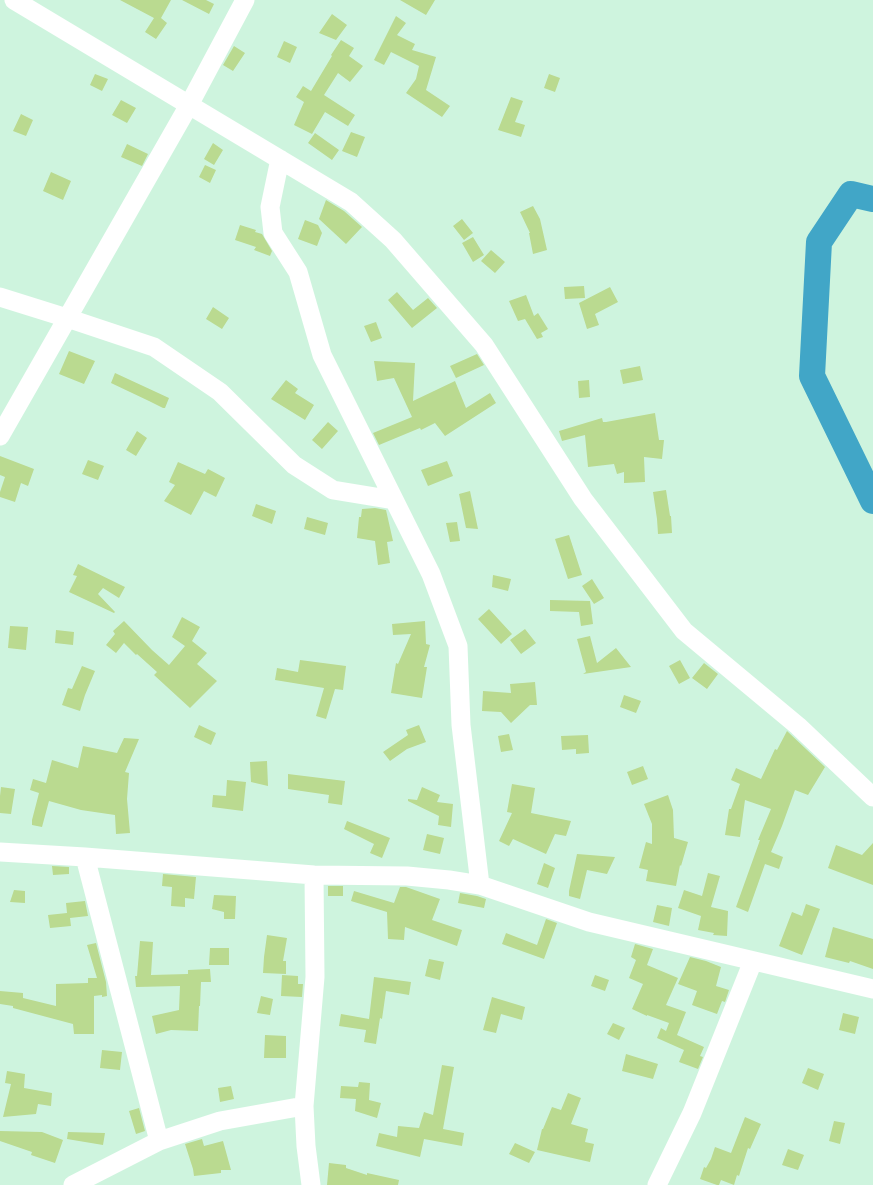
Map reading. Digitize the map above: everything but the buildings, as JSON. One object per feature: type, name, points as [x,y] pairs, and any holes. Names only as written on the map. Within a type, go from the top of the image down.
[{"type":"street","points":[[14,0],[351,202],[393,240],[484,346],[583,499],[684,631],[798,726],[873,796]]},
{"type":"street","points":[[0,436],[189,105],[245,0]]},
{"type":"street","points":[[280,159],[270,206],[274,233],[298,272],[322,355],[431,574],[458,646],[461,726],[480,885]]},
{"type":"street","points":[[0,297],[154,347],[220,392],[294,465],[333,490],[394,500]]},
{"type":"street","points":[[0,852],[85,857],[314,875],[407,876],[449,880],[480,885],[589,922],[873,989]]},
{"type":"street","points":[[85,857],[159,1141]]},
{"type":"street","points":[[311,1185],[306,1146],[304,1106],[315,977],[314,875]]},
{"type":"street","points":[[657,1185],[692,1113],[753,961]]},
{"type":"street","points":[[73,1185],[159,1141],[220,1122],[304,1106]]},
{"type":"waterway","points":[[873,199],[851,194],[819,242],[812,376],[873,501]]}]
